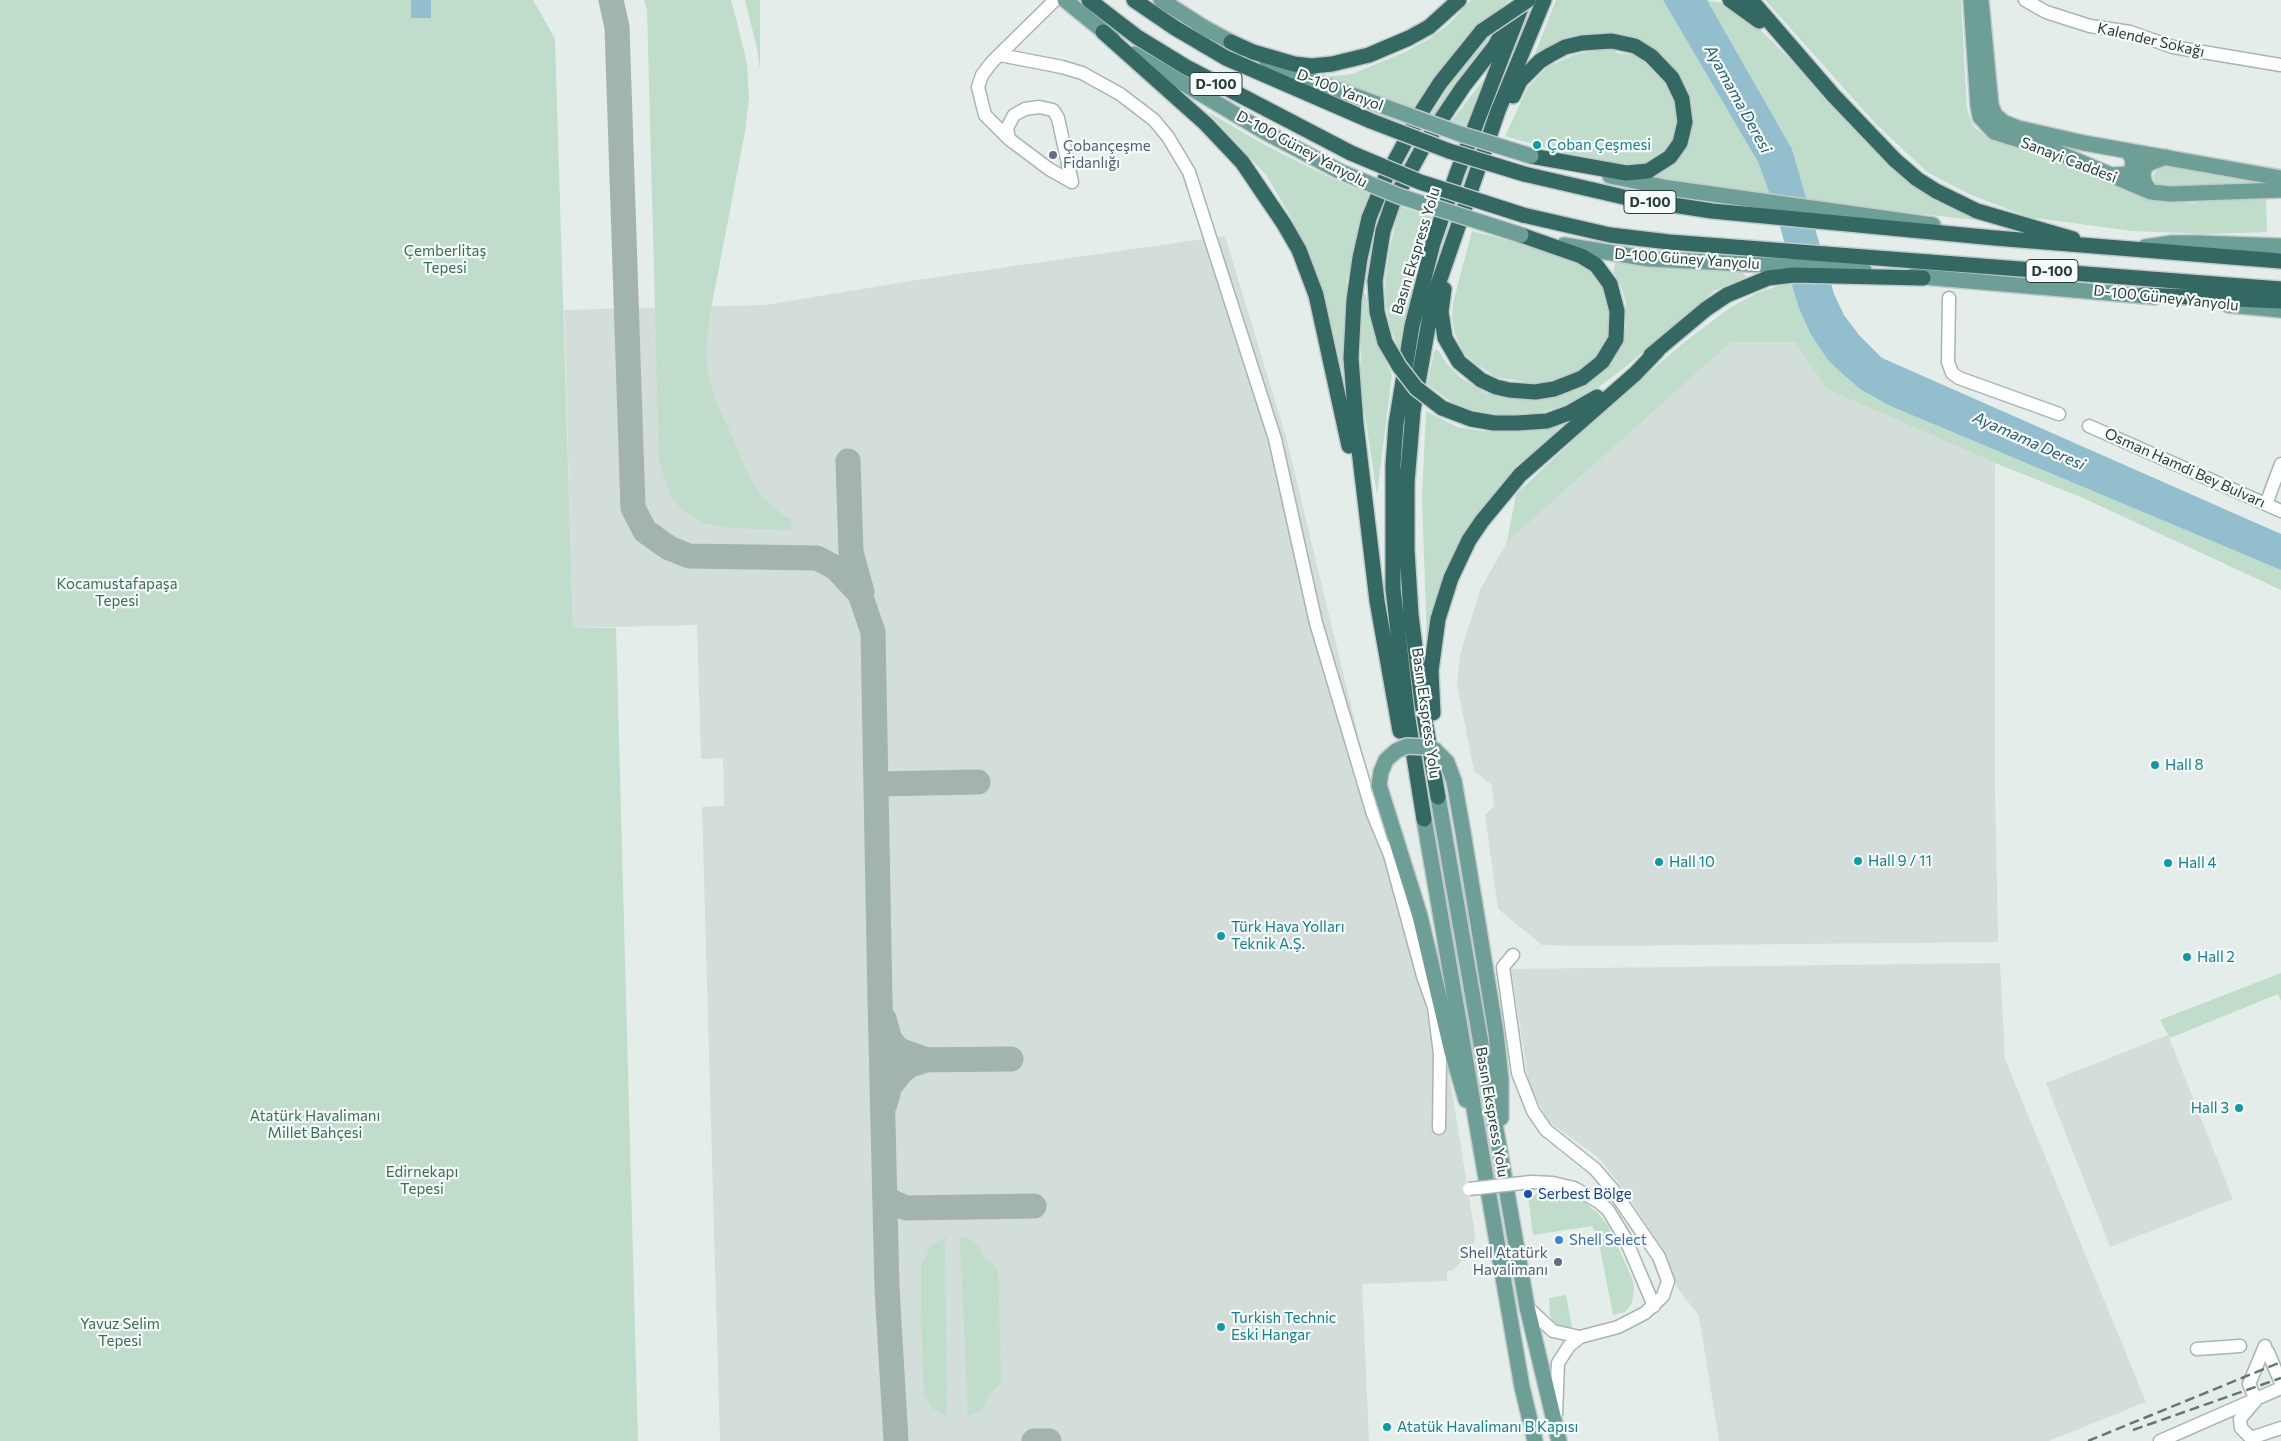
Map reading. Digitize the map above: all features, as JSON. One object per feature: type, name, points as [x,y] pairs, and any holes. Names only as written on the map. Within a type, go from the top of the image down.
[{"type":"highway","name":"D-100","points":[[1089,0],[1137,36],[1186,67],[1352,153],[1428,184],[1523,215],[1610,235],[1669,242],[2281,288]]},
{"type":"highway","name":"D-100","points":[[1134,0],[1175,28],[1226,58],[1371,121],[1450,152],[1587,190],[1687,208],[1995,238],[2281,261]]},
{"type":"highway","points":[[1231,42],[1253,52],[1294,64],[1312,66],[1332,64],[1369,55],[1409,38],[1429,27],[1459,0]]},
{"type":"highway","points":[[1517,0],[1503,33],[1426,142],[1393,202],[1383,231],[1375,281],[1377,312],[1385,342],[1399,366],[1416,388],[1442,408],[1471,420],[1494,424],[1546,421],[1569,413],[1588,403],[1726,295],[1768,278],[1794,275],[1923,278]]},
{"type":"highway","name":"Basın Ekspress Yolu","points":[[1424,819],[1407,712],[1393,588],[1392,474],[1396,424],[1412,326],[1431,252],[1458,173],[1524,0]]},
{"type":"highway","points":[[1424,819],[1413,793],[1393,696],[1377,601],[1354,397],[1352,335],[1354,300],[1360,258],[1369,218],[1385,180],[1422,111],[1454,63],[1482,31],[1528,0]]},
{"type":"highway","name":"Basın Ekspress Yolu","points":[[1438,797],[1422,703],[1411,615],[1407,550],[1407,483],[1413,411],[1426,326],[1433,299],[1498,111],[1544,0]]},
{"type":"highway","points":[[1730,0],[1743,7],[1789,46],[1895,160],[1930,187],[1969,208],[2095,246]]},
{"type":"highway","points":[[1751,0],[1778,30],[1789,46]]},
{"type":"highway","points":[[1103,32],[1206,124],[1242,162],[1268,198],[1299,250],[1318,303],[1341,404],[1353,470],[1366,508]]},
{"type":"highway","points":[[1491,134],[1505,112],[1520,81],[1530,70],[1550,55],[1565,47],[1582,43],[1612,41],[1635,46],[1661,67],[1679,89],[1685,110],[1684,133],[1670,156],[1648,171],[1626,173],[1531,156]]},
{"type":"highway","points":[[1456,234],[1441,312],[1442,329],[1451,351],[1470,372],[1496,387],[1520,392],[1554,389],[1582,378],[1608,355],[1616,339],[1617,326],[1614,296],[1605,275],[1596,265],[1581,256],[1521,235]]},
{"type":"highway","points":[[2143,295],[2281,301]]},
{"type":"highway","points":[[1438,797],[1431,694],[1433,643],[1443,598],[1460,558],[1482,521],[1520,475],[1635,374],[1658,350]]},
{"type":"main road","name":"D-100 Güney Yanyolu","points":[[1064,0],[1103,32],[1158,70],[1282,142],[1341,172],[1399,196],[1521,235],[1593,251],[1649,259],[1843,269],[1923,278],[2143,295],[2171,300],[2281,310]]},
{"type":"main road","name":"D-100 Yanyol","points":[[1160,0],[1231,42],[1298,75],[1460,134],[1531,156],[1595,173],[1669,188],[1946,227],[1995,238]]},
{"type":"main road","name":"Sanayi Caddesi","points":[[1970,0],[1978,106],[1980,117],[1986,126],[1994,132],[2052,150],[2151,192],[2185,194],[2281,190]]},
{"type":"main road","name":"Sanayi Caddesi","points":[[1981,0],[1989,96],[1995,115],[2018,128],[2128,151],[2166,156],[2281,178]]},
{"type":"main road","points":[[2113,175],[2129,174],[2132,170],[2133,160],[2128,151]]},
{"type":"main road","points":[[2151,192],[2145,184],[2144,168],[2150,163],[2166,156]]},
{"type":"main road","points":[[2135,250],[2172,243],[2281,246]]},
{"type":"main road","points":[[1476,1117],[1467,1104],[1460,1083],[1425,935],[1379,785],[1381,772],[1386,760],[1396,751],[1407,746],[1428,747],[1435,750],[1447,762],[1454,781],[1498,1048],[1501,1079],[1500,1152]]},
{"type":"main road","name":"Basın Ekspress Yolu","points":[[1438,797],[1527,1307],[1559,1441]]},
{"type":"main road","name":"Basın Ekspress Yolu","points":[[1424,819],[1522,1386],[1535,1441]]},
{"type":"street","points":[[1009,139],[1007,128],[1014,115],[1025,109],[1039,107],[1053,110],[1058,118],[1072,182],[1050,169],[1009,139],[985,115],[978,87],[982,75],[1055,0]]},
{"type":"street","name":"Kalender Sokağı","points":[[2025,0],[2046,12],[2090,26],[2130,32],[2173,47],[2281,65]]},
{"type":"street","points":[[1000,55],[1075,71],[1120,94],[1154,120],[1172,143],[1189,172],[1276,439],[1316,623],[1373,814],[1390,856],[1423,976],[1434,1007],[1440,1054],[1439,1128]]},
{"type":"street","points":[[1949,298],[1948,362],[1952,373],[1958,378],[2059,414]]},
{"type":"street","name":"Osman Hamdi Bey Bulvarı","points":[[2089,426],[2281,511]]},
{"type":"street","points":[[2266,504],[2281,464]]},
{"type":"street","points":[[1513,954],[1503,967],[1518,1072],[1532,1111],[1546,1130],[1603,1178],[1660,1257],[1668,1281],[1663,1296],[1654,1306],[1633,1321],[1580,1338],[1569,1346],[1558,1363],[1556,1425]]},
{"type":"street","points":[[1470,1189],[1531,1182],[1553,1183],[1574,1188],[1594,1198],[1608,1210],[1625,1238],[1654,1306]]},
{"type":"street","points":[[1527,1307],[1552,1331],[1580,1338]]},
{"type":"street","points":[[2197,1349],[2240,1346]]},
{"type":"street","points":[[2256,1400],[2249,1384],[2266,1349],[2281,1383]]},
{"type":"street","points":[[2160,1441],[2281,1388]]},
{"type":"street","points":[[2256,1400],[2240,1419],[2241,1428],[2251,1438],[2281,1428]]},
{"type":"shaded area","points":[[1225,236],[1286,437],[1376,809],[1446,1055],[1475,1234],[1474,1243],[1468,1254],[1453,1270],[1447,1271],[1447,1281],[1362,1284],[1369,1441],[720,1441],[702,807],[724,806],[723,758],[701,759],[697,625],[573,628],[564,310],[765,305],[923,279]]},
{"type":"shaded area","points":[[1731,342],[1795,342],[1827,389],[1995,463],[1995,787],[1998,942],[1542,945],[1498,909],[1485,815],[1494,806],[1492,785],[1474,771],[1457,684],[1460,655],[1480,590],[1507,542]]},
{"type":"shaded area","points":[[2000,963],[2005,1059],[2146,1402],[2049,1441],[1719,1441],[1699,1316],[1673,1282],[1667,1256],[1624,1190],[1599,1158],[1548,1121],[1529,1084],[1511,969]]},
{"type":"shaded area","points":[[2168,1035],[2233,1199],[2110,1247],[2046,1083]]},
{"type":"green space","name":"Atatürk Havalimanı Millet Bahçesi","points":[[0,0],[533,0],[555,39],[573,628],[616,628],[638,1441],[0,1441]]},
{"type":"green space","points":[[644,0],[731,0],[747,64],[749,98],[745,132],[710,314],[706,351],[708,375],[714,396],[749,476],[761,496],[785,517],[790,517],[791,530],[729,528],[704,523],[682,510],[671,496],[659,459],[647,10]]},
{"type":"green space","points":[[745,0],[760,0],[760,69],[757,48]]},
{"type":"green space","points":[[1471,0],[1510,0],[1472,33],[1452,56],[1416,110],[1325,77],[1352,74],[1407,51],[1429,39],[1449,24]]},
{"type":"green space","points":[[1556,0],[1663,0],[1758,162],[1771,197],[1655,177],[1670,167],[1687,146],[1692,108],[1687,89],[1669,65],[1648,48],[1626,36],[1594,34],[1561,43],[1534,56]]},
{"type":"green space","points":[[1707,0],[1722,3],[1744,15],[1771,40],[1912,184],[1947,205],[1985,221],[1807,201],[1792,149]]},
{"type":"green space","points":[[1765,0],[1961,0],[1967,109],[1973,126],[1984,135],[2070,163],[2132,193],[2167,201],[2192,203],[2266,196],[2267,232],[2206,234],[2132,231],[2028,217],[1969,194],[1927,172],[1875,123]]},
{"type":"green space","points":[[1494,34],[1436,116],[1431,114],[1462,67],[1479,46]]},
{"type":"green space","points":[[1604,49],[1615,49],[1616,53],[1635,55],[1644,61],[1672,91],[1678,117],[1671,150],[1646,168],[1615,167],[1505,136],[1528,87],[1546,68],[1573,55]]},
{"type":"green space","points":[[1489,72],[1465,127],[1451,122]]},
{"type":"green space","points":[[1208,112],[1265,145],[1333,179],[1370,194],[1347,279],[1343,374],[1325,297],[1310,254],[1266,175]]},
{"type":"green space","points":[[2176,164],[2262,183],[2169,187],[2156,184],[2153,176],[2156,171],[2163,165]]},
{"type":"green space","points":[[1399,206],[1432,217],[1418,262],[1399,351],[1390,326],[1386,305],[1385,281]]},
{"type":"green space","points":[[1472,231],[1563,254],[1587,266],[1607,292],[1611,307],[1609,340],[1603,351],[1579,372],[1560,380],[1537,384],[1496,377],[1476,364],[1463,352],[1455,334],[1452,319],[1453,303]]},
{"type":"green space","points":[[1616,261],[1743,272],[1746,277],[1714,291],[1623,369],[1599,387],[1568,404],[1539,413],[1494,415],[1472,410],[1450,401],[1427,384],[1435,349],[1439,351],[1446,363],[1461,378],[1485,393],[1507,399],[1534,399],[1562,394],[1595,379],[1608,367],[1617,353],[1626,328],[1626,303],[1621,286],[1613,272]]},
{"type":"green space","points":[[1782,285],[1792,285],[1811,335],[1828,360],[1860,389],[1888,405],[2281,570],[2281,590],[2083,498],[1995,463],[1827,389],[1795,342],[1731,342],[1507,542],[1516,494],[1601,414],[1682,344],[1731,307],[1759,292]]},
{"type":"green space","points":[[1363,294],[1366,295],[1375,337],[1392,375],[1377,495],[1361,389],[1361,316]]},
{"type":"green space","points":[[1426,411],[1457,427],[1482,431],[1514,432],[1547,427],[1567,420],[1479,512],[1446,571],[1432,613],[1427,641],[1422,498]]},
{"type":"green space","points":[[2281,973],[2281,1001],[2278,994],[2170,1038],[2160,1020]]},
{"type":"green space","points":[[1553,1193],[1569,1195],[1585,1203],[1598,1213],[1609,1227],[1632,1278],[1634,1288],[1632,1303],[1625,1312],[1613,1315],[1598,1238],[1592,1226],[1533,1235],[1528,1195]]},
{"type":"green space","points":[[946,1237],[947,1416],[933,1409],[924,1395],[921,1307],[921,1265],[932,1245]]},
{"type":"green space","points":[[960,1237],[967,1238],[977,1245],[986,1260],[998,1269],[1001,1382],[991,1392],[981,1410],[968,1416]]},
{"type":"green space","points":[[1566,1295],[1572,1328],[1563,1328],[1554,1323],[1550,1316],[1549,1298]]},
{"type":"water","points":[[411,0],[431,0],[431,18],[411,18]]},
{"type":"water","name":"Ayamama Deresi","points":[[1663,0],[1707,0],[1792,149],[1834,294],[1844,315],[1859,335],[1882,358],[2281,534],[2281,570],[1888,405],[1860,389],[1844,375],[1828,360],[1811,335],[1799,308],[1792,285],[1794,275],[1773,203],[1758,162]]},
{"type":"taxiway","points":[[611,0],[617,27],[633,508],[645,531],[669,548],[689,556],[817,558],[836,568],[860,594],[873,632],[887,1288],[896,1441]]},
{"type":"taxiway","points":[[848,461],[851,552],[862,592]]},
{"type":"taxiway","points":[[877,784],[978,782]]},
{"type":"taxiway","points":[[884,1019],[890,1040],[899,1050],[927,1060],[910,1065],[902,1071],[890,1086],[885,1104]]},
{"type":"taxiway","points":[[911,1060],[1011,1059]]},
{"type":"taxiway","points":[[885,1195],[890,1201],[906,1208],[1034,1206]]},
{"type":"taxiway","points":[[1034,1441],[1049,1441]]},
{"type":"railway","points":[[2088,1441],[2281,1362]]},
{"type":"railway","points":[[2133,1430],[2281,1378]]},
{"type":"place","name":"Çoban Çeşmesi","points":[[1537,145]]},
{"type":"place","name":"Çobançeşme Fidanlığı","points":[[1053,155]]},
{"type":"place","name":"Hall 8","points":[[2155,765]]},
{"type":"place","name":"Hall 9 / 11","points":[[1858,861]]},
{"type":"place","name":"Hall 10","points":[[1659,862]]},
{"type":"place","name":"Hall 4","points":[[2168,863]]},
{"type":"place","name":"Türk Hava Yolları Teknik A.Ş.","points":[[1221,936]]},
{"type":"place","name":"Hall 2","points":[[2187,957]]},
{"type":"place","name":"Hall 3","points":[[2239,1108]]},
{"type":"place","name":"Serbest Bölge","points":[[1528,1194]]},
{"type":"place","name":"Shell Select","points":[[1559,1240]]},
{"type":"place","name":"Shell Atatürk Havalimanı","points":[[1558,1262]]},
{"type":"place","name":"Turkish Technic Eski Hangar","points":[[1221,1327]]},
{"type":"place","name":"Atatük Havalimanı B Kapısı","points":[[1387,1427]]},
{"type":"park label","name":"Çemberlitaş Tepesi","points":[[445,260]]},
{"type":"park label","name":"Kocamustafapaşa Tepesi","points":[[117,592]]},
{"type":"park label","name":"Edirnekapı Tepesi","points":[[422,1180]]},
{"type":"park label","name":"Yavuz Selim Tepesi","points":[[120,1332]]}]
